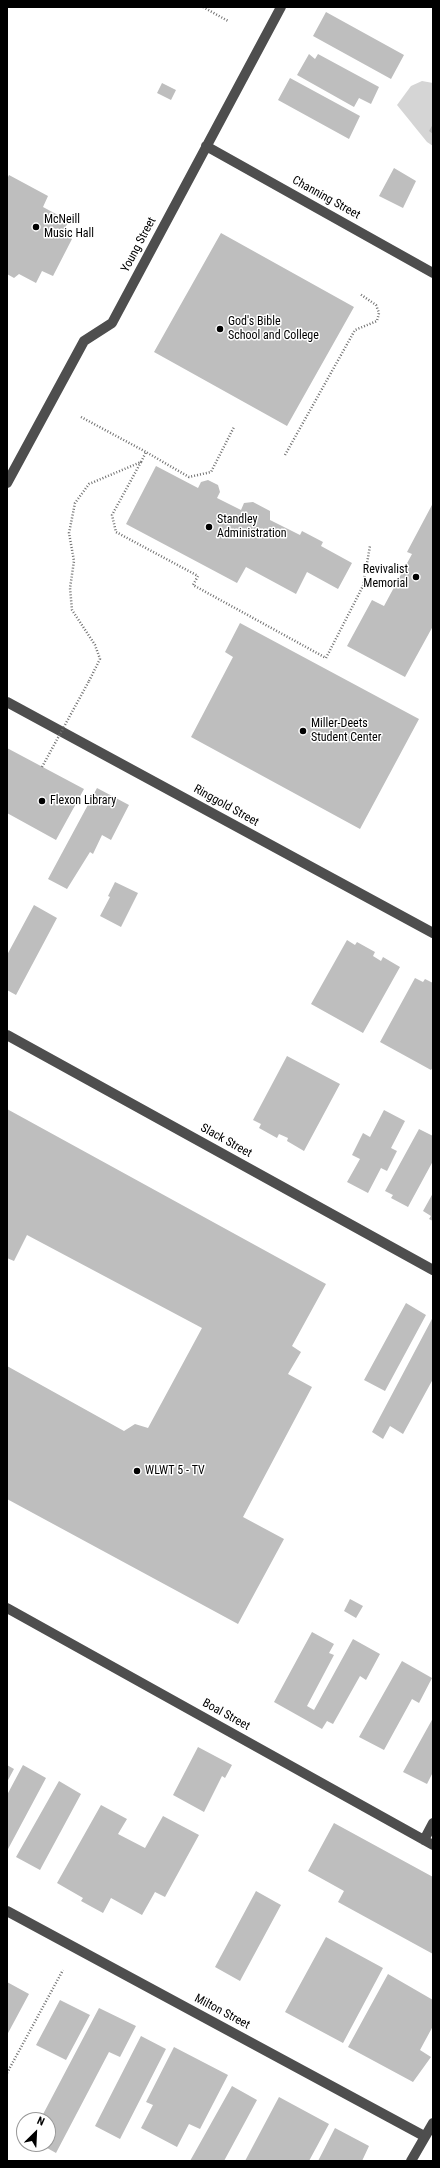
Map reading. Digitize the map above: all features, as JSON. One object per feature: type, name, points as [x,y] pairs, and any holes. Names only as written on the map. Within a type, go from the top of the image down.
[{"type":"street","name":"Young Street","points":[[7,484],[84,341],[112,323],[281,7]]},
{"type":"street","name":"Channing Street","points":[[206,146],[433,273]]},
{"type":"street","name":"Ringgold Street","points":[[7,702],[433,933]]},
{"type":"street","name":"Slack Street","points":[[7,1035],[433,1270]]},
{"type":"street","name":"Boal Street","points":[[7,1608],[428,1843]]},
{"type":"street","points":[[428,1843],[433,1823]]},
{"type":"street","name":"Milton Street","points":[[7,1911],[424,2136]]},
{"type":"street","points":[[411,2161],[424,2136],[433,2123]]},
{"type":"path","points":[[204,7],[228,21]]},
{"type":"path","points":[[285,455],[355,330],[377,321],[379,314],[376,305],[360,294]]},
{"type":"path","points":[[81,417],[189,477],[211,472],[234,427]]},
{"type":"path","points":[[146,452],[112,515],[116,532],[198,576],[193,585],[326,658],[363,586],[370,546]]},
{"type":"path","points":[[42,767],[100,658],[95,645],[72,610],[70,588],[74,561],[69,533],[75,503],[89,484],[141,462]]},
{"type":"path","points":[[7,2073],[63,1970]]},
{"type":"shaded area","points":[[422,81],[433,83],[433,146],[427,142],[397,105],[411,86]]},
{"type":"building","points":[[326,12],[404,55],[391,79],[313,36]]},
{"type":"building","points":[[309,54],[315,59],[318,54],[379,87],[371,104],[359,98],[354,107],[297,75]]},
{"type":"building","points":[[290,78],[360,116],[349,139],[278,100]]},
{"type":"building","points":[[162,83],[176,90],[171,100],[157,93]]},
{"type":"building","points":[[433,124],[433,134],[429,131]]},
{"type":"building","points":[[394,168],[416,181],[403,208],[379,196]]},
{"type":"building","name":"McNeill Music Hall","points":[[9,175],[48,196],[43,207],[69,221],[62,233],[72,239],[53,276],[42,271],[36,283],[19,274],[14,278],[7,274],[7,179]]},
{"type":"building","points":[[221,233],[354,307],[287,426],[154,352]]},
{"type":"building","name":"Standley Administration","points":[[156,466],[198,488],[201,482],[208,480],[218,485],[220,492],[217,498],[241,510],[244,503],[253,502],[270,511],[270,520],[300,535],[302,531],[323,542],[321,546],[352,563],[338,589],[307,572],[296,594],[246,567],[237,583],[126,524]]},
{"type":"building","name":"Revivalist Memorial","points":[[433,503],[433,626],[405,677],[347,646],[372,600],[384,606],[412,554],[407,552]]},
{"type":"building","name":"Miller-Deets Student Center","points":[[240,623],[419,719],[360,829],[191,737],[233,657],[225,652]]},
{"type":"building","name":"Flexon Library","points":[[7,748],[84,789],[56,840],[7,813]]},
{"type":"building","points":[[97,788],[129,805],[111,840],[102,835],[93,854],[90,852],[67,889],[48,879]]},
{"type":"building","points":[[115,882],[138,893],[121,927],[100,916],[110,897],[108,896]]},
{"type":"building","points":[[34,905],[57,918],[16,995],[7,990],[7,955]]},
{"type":"building","points":[[347,940],[355,945],[357,942],[375,952],[373,956],[381,961],[383,957],[400,967],[363,1033],[311,1004]]},
{"type":"building","points":[[415,978],[423,982],[425,979],[433,983],[433,1067],[431,1070],[380,1042]]},
{"type":"building","points":[[287,1056],[340,1084],[304,1151],[287,1141],[288,1138],[279,1134],[277,1138],[259,1128],[261,1124],[253,1120]]},
{"type":"building","points":[[7,1109],[326,1284],[292,1346],[301,1352],[288,1374],[312,1387],[243,1517],[284,1539],[238,1624],[7,1499],[7,1366],[124,1431],[135,1424],[148,1428],[202,1328],[27,1235],[14,1261],[7,1258]]},
{"type":"building","points":[[384,1110],[405,1121],[391,1148],[397,1151],[387,1171],[381,1168],[368,1193],[347,1182],[360,1159],[352,1155],[363,1133],[370,1137]]},
{"type":"building","points":[[419,1129],[433,1136],[433,1161],[408,1207],[391,1198],[393,1195],[385,1191]]},
{"type":"building","points":[[433,1193],[433,1221],[429,1219],[431,1216],[423,1211]]},
{"type":"building","points":[[406,1303],[426,1315],[385,1391],[364,1380]]},
{"type":"building","points":[[433,1317],[433,1379],[403,1434],[390,1426],[383,1439],[372,1432]]},
{"type":"building","points":[[350,1599],[363,1606],[356,1618],[344,1611]]},
{"type":"building","points":[[312,1632],[334,1644],[329,1653],[334,1655],[307,1706],[314,1710],[353,1639],[380,1654],[366,1680],[360,1676],[333,1724],[327,1721],[322,1729],[274,1702]]},
{"type":"building","points":[[402,1661],[432,1678],[419,1703],[412,1699],[384,1750],[359,1737]]},
{"type":"building","points":[[433,1718],[433,1772],[427,1784],[403,1772]]},
{"type":"building","points":[[198,1747],[232,1765],[225,1778],[222,1776],[204,1812],[173,1795]]},
{"type":"building","points":[[7,1765],[14,1769],[7,1782]]},
{"type":"building","points":[[23,1765],[46,1778],[7,1851],[7,1795]]},
{"type":"building","points":[[59,1781],[81,1794],[40,1870],[16,1857]]},
{"type":"building","points":[[101,1805],[127,1819],[118,1834],[145,1848],[163,1816],[199,1835],[165,1897],[155,1892],[142,1915],[111,1898],[103,1913],[81,1901],[83,1898],[57,1883]]},
{"type":"building","points":[[334,1823],[433,1877],[433,1954],[338,1902],[344,1891],[308,1871]]},
{"type":"building","points":[[256,1891],[281,1905],[240,1981],[215,1967]]},
{"type":"building","points":[[326,1937],[383,1968],[343,2043],[285,2012]]},
{"type":"building","points":[[388,1974],[433,2000],[433,2026],[420,2050],[431,2057],[413,2082],[348,2047]]},
{"type":"building","points":[[7,1982],[29,1994],[7,2035]]},
{"type":"building","points":[[60,2000],[90,2015],[66,2060],[36,2045]]},
{"type":"building","points":[[99,2008],[136,2026],[120,2057],[109,2052],[56,2153],[54,2152],[56,2152],[56,2112],[44,2112]]},
{"type":"building","points":[[141,2036],[166,2049],[120,2139],[95,2126]]},
{"type":"building","points":[[174,2047],[228,2075],[200,2129],[189,2124],[177,2147],[141,2128],[153,2105],[146,2102]]},
{"type":"building","points":[[232,2086],[257,2100],[224,2161],[190,2161]]},
{"type":"building","points":[[279,2097],[329,2124],[309,2161],[245,2161]]},
{"type":"building","points":[[335,2128],[369,2146],[362,2161],[318,2161]]},
{"type":"place","name":"McNeill Music Hall","points":[[36,227]]},
{"type":"place","name":"God's Bible School and College","points":[[220,329]]},
{"type":"place","name":"Standley Administration","points":[[209,527]]},
{"type":"place","name":"Revivalist Memorial","points":[[416,577]]},
{"type":"place","name":"Miller-Deets Student Center","points":[[303,731]]},
{"type":"place","name":"Flexon Library","points":[[42,801]]},
{"type":"place","name":"WLWT 5 - TV","points":[[137,1471]]}]
